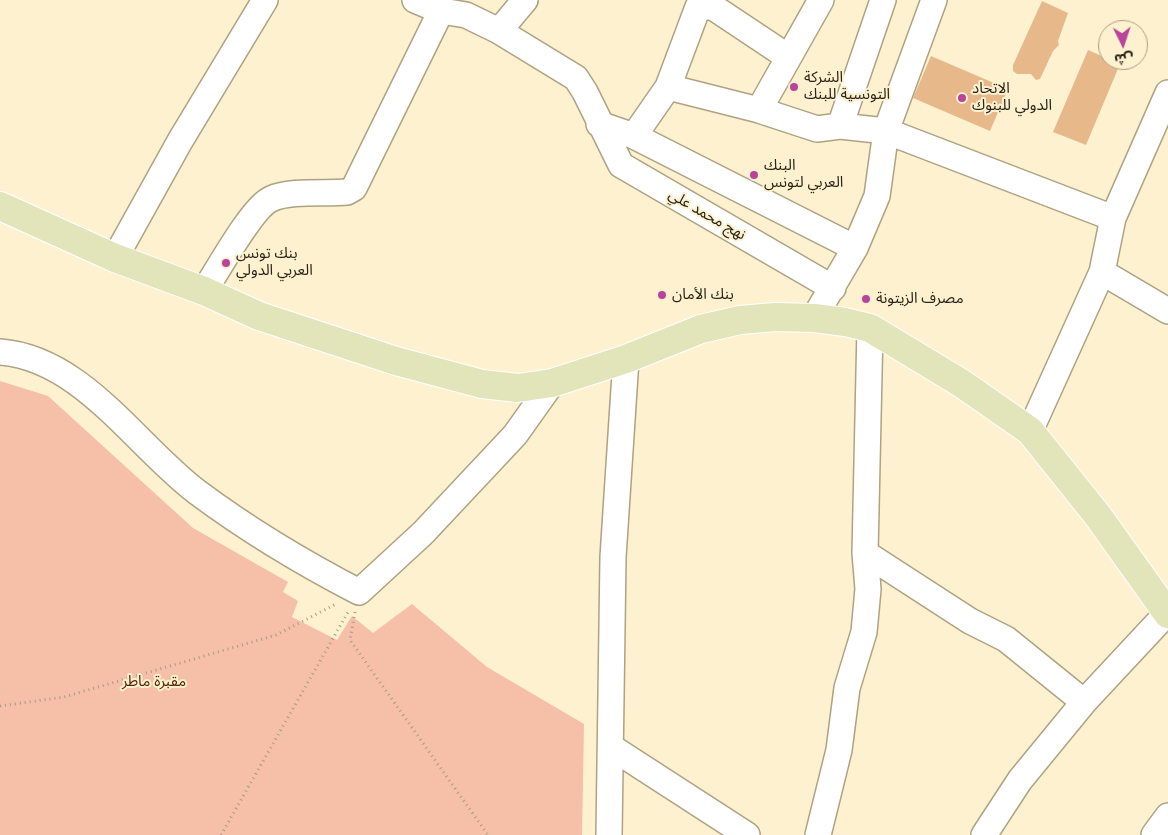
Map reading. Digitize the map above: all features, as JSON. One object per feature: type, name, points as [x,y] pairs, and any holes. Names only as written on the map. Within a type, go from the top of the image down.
[{"type":"main road","points":[[4,205],[115,258],[204,292],[258,316],[396,362],[482,384],[518,388],[552,383],[626,358],[701,329],[740,320],[775,317],[814,318],[845,322],[870,328],[961,383],[1030,431],[1098,516],[1167,614]]},
{"type":"street","points":[[115,258],[180,141],[265,0]]},
{"type":"street","name":"نهج محمد علي","points":[[415,0],[441,11],[470,7],[499,31],[576,78],[585,92],[599,124],[621,165],[833,288]]},
{"type":"street","points":[[759,110],[821,0]]},
{"type":"street","points":[[840,126],[884,0]]},
{"type":"street","points":[[814,318],[855,248],[877,196],[886,131],[934,0]]},
{"type":"street","points":[[499,31],[520,2]]},
{"type":"street","points":[[634,136],[668,87],[698,7],[712,8],[788,57]]},
{"type":"street","points":[[204,292],[256,212],[270,199],[284,195],[347,192],[354,188],[441,11]]},
{"type":"street","points":[[668,87],[759,110],[817,129],[840,126],[886,131],[1113,218]]},
{"type":"street","points":[[1030,431],[1102,272],[1113,218],[1168,93]]},
{"type":"street","points":[[599,124],[634,136],[855,248]]},
{"type":"street","points":[[1102,272],[1168,310]]},
{"type":"street","points":[[818,835],[839,750],[847,688],[864,632],[868,589],[865,553],[870,328]]},
{"type":"street","points":[[0,352],[36,360],[74,380],[197,492],[313,568],[359,592],[423,534],[515,435],[552,383]]},
{"type":"street","points":[[609,835],[611,747],[610,654],[613,558],[626,358]]},
{"type":"street","points":[[865,553],[970,621],[1006,640],[1084,702]]},
{"type":"street","points":[[984,835],[1020,780],[1084,702],[1167,614]]},
{"type":"street","points":[[611,747],[747,835]]},
{"type":"street","points":[[1154,835],[1168,816]]},
{"type":"path","points":[[0,706],[64,696],[276,635],[359,592]]},
{"type":"path","points":[[221,835],[359,592]]},
{"type":"path","points":[[359,592],[350,640],[488,835]]},
{"type":"green space","name":"مقبرة ماطر","points":[[0,381],[48,396],[193,528],[288,582],[283,592],[298,601],[292,617],[337,640],[352,616],[373,633],[412,604],[487,667],[584,724],[582,835],[0,835]]},
{"type":"building","points":[[1042,1],[1068,13],[1058,41],[1059,45],[1053,51],[1040,79],[1036,80],[1031,74],[1017,74],[1013,71],[1013,65]]},
{"type":"building","points":[[1088,50],[1098,54],[1098,70],[1117,70],[1086,145],[1053,132]]},
{"type":"building","points":[[931,56],[1008,89],[990,131],[913,98]]},
{"type":"place","name":"الشركة التونسية للبنك","points":[[794,87]]},
{"type":"place","name":"الاتحاد الدولي للبنوك","points":[[962,98]]},
{"type":"place","name":"البنك العربي لتونس","points":[[754,175]]},
{"type":"place","name":"بنك تونس العربي الدولي","points":[[226,263]]},
{"type":"place","name":"بنك الأمان","points":[[662,295]]},
{"type":"place","name":"مصرف الزيتونة","points":[[866,299]]}]
